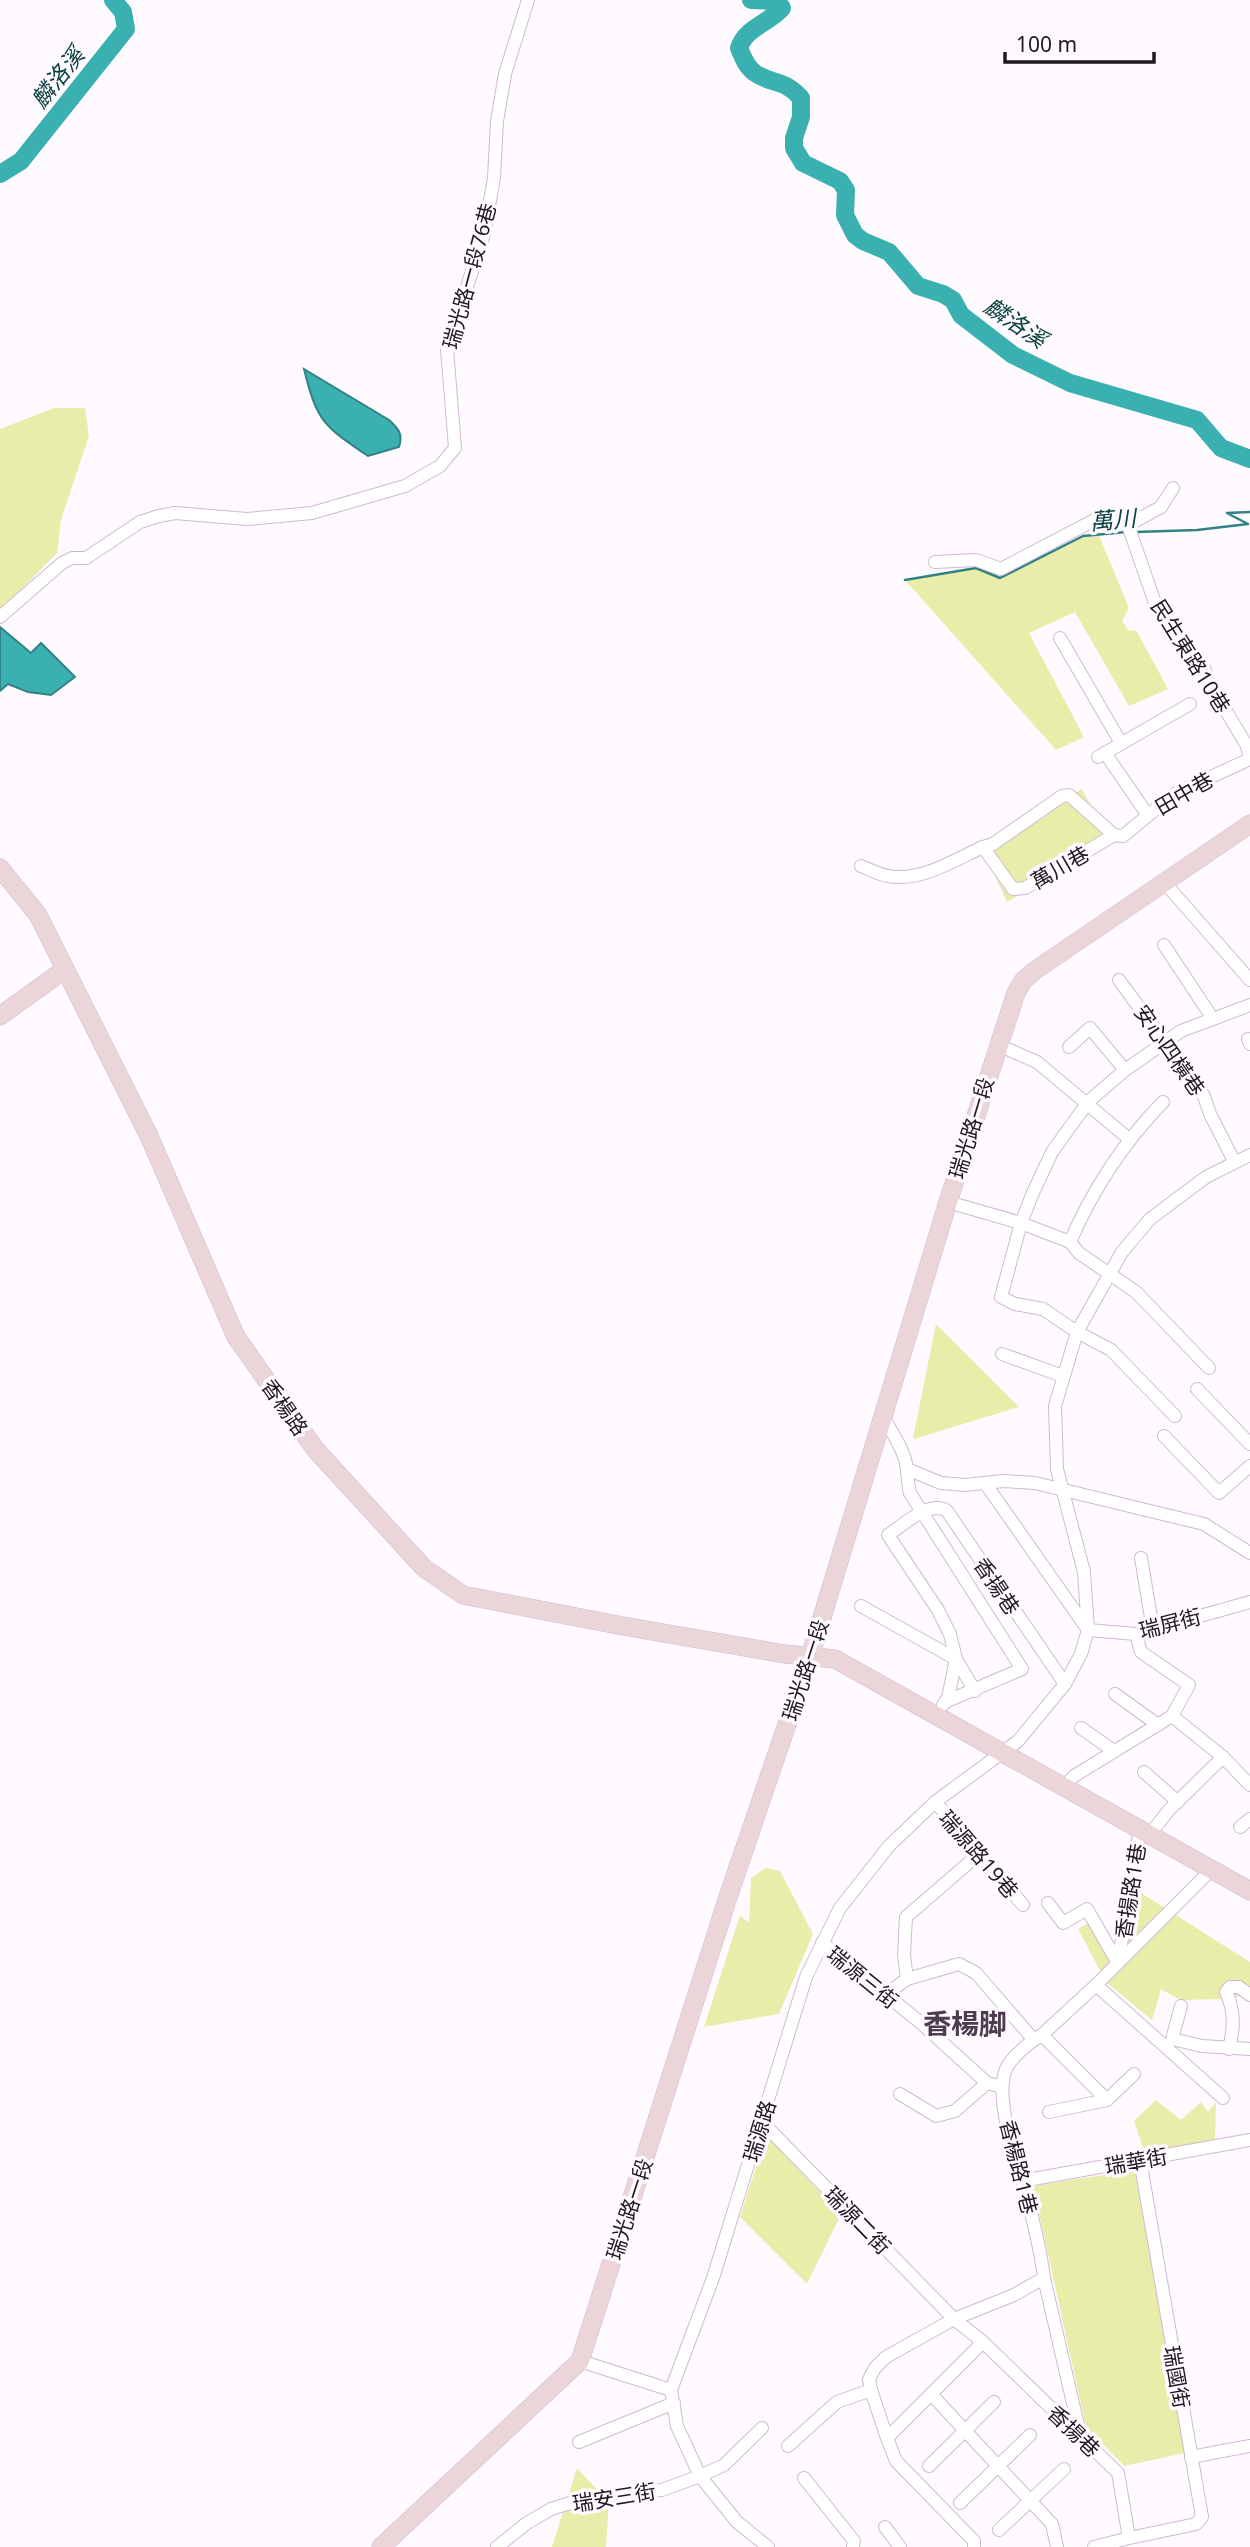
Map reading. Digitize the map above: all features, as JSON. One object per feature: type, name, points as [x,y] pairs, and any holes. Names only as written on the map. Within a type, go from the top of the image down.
[{"type":"street","name":"瑞光路一段76巷","points":[[0,617],[62,563],[72,558],[86,558],[140,522],[175,513],[247,519],[312,513],[405,486],[440,466],[455,448],[447,349],[484,234],[494,178],[497,121],[505,74],[526,4]]},
{"type":"street","points":[[935,562],[976,560],[1001,569],[1104,515],[1111,515],[1128,525],[1161,507],[1174,488]]},
{"type":"street","name":"民生東路10巷","points":[[1128,525],[1155,603],[1205,670],[1208,681],[1249,752]]},
{"type":"street","points":[[1060,638],[1121,743]]},
{"type":"street","points":[[1147,814],[1101,755],[1189,704]]},
{"type":"street","name":"田中巷","points":[[1119,836],[1174,794],[1249,752]]},
{"type":"street","name":"萬川巷","points":[[861,866],[888,876],[916,874],[945,867],[983,846],[993,844],[1062,796],[1069,795],[1119,836],[1025,887],[1013,889],[983,846]]},
{"type":"street","name":"瑞光路一段","points":[[381,2547],[580,2361],[728,1897],[810,1657],[948,1202],[1016,993],[1023,981],[1250,824]]},
{"type":"street","name":"香楊路","points":[[0,867],[38,915],[149,1136],[236,1337],[315,1450],[424,1568],[463,1595],[623,1626],[810,1657]]},
{"type":"street","points":[[1164,882],[1250,980]]},
{"type":"street","points":[[1164,945],[1213,1019]]},
{"type":"street","points":[[0,1016],[64,970]]},
{"type":"street","name":"安心四橫巷","points":[[1119,980],[1205,1096],[1234,1161]]},
{"type":"street","points":[[1175,1416],[1111,1350],[1077,1332],[1043,1309],[1015,1304],[1001,1297],[1021,1223],[1052,1152],[1088,1102],[1125,1070],[1181,1031],[1250,1005]]},
{"type":"street","points":[[1069,1047],[1090,1028],[1125,1070]]},
{"type":"street","points":[[998,1045],[1037,1062],[1129,1139]]},
{"type":"street","points":[[1070,1242],[1084,1209],[1129,1139],[1163,1102]]},
{"type":"street","points":[[1004,1753],[1031,1728],[1065,1684],[1081,1654],[1088,1630],[1084,1572],[1057,1469],[1055,1406],[1077,1332],[1108,1273],[1150,1219],[1206,1177],[1250,1155]]},
{"type":"street","points":[[948,1202],[1021,1223],[1070,1242],[1079,1253],[1136,1292],[1209,1368]]},
{"type":"street","points":[[1002,1354],[1063,1376]]},
{"type":"street","points":[[1197,1389],[1250,1444]]},
{"type":"street","points":[[883,1417],[894,1435],[907,1469],[906,1480],[910,1493],[921,1514],[1022,1669],[940,1708]]},
{"type":"street","points":[[1164,1436],[1219,1493],[1250,1466]]},
{"type":"street","points":[[907,1469],[941,1483],[965,1485],[1004,1481],[1062,1489],[1204,1524],[1250,1553]]},
{"type":"street","points":[[985,1483],[1088,1630]]},
{"type":"street","name":"香揚巷","points":[[921,1514],[933,1507],[942,1507],[947,1511],[1065,1684]]},
{"type":"street","points":[[921,1514],[887,1535],[938,1609],[950,1634],[956,1659],[975,1691]]},
{"type":"street","points":[[1141,1558],[1153,1629]]},
{"type":"street","name":"瑞屏街","points":[[1088,1630],[1136,1634],[1250,1602]]},
{"type":"street","points":[[860,1606],[956,1659]]},
{"type":"street","points":[[1063,1788],[1074,1776],[1172,1716],[1189,1685],[1141,1652],[1136,1634]]},
{"type":"street","points":[[810,1657],[835,1659],[940,1708],[1004,1753],[1063,1788],[1250,1891]]},
{"type":"street","points":[[940,1708],[953,1679],[956,1659]]},
{"type":"street","points":[[1115,1694],[1158,1725]]},
{"type":"street","points":[[1172,1716],[1223,1757],[1250,1785]]},
{"type":"street","points":[[1081,1728],[1114,1751]]},
{"type":"street","name":"瑞源路","points":[[673,2396],[713,2278],[802,1988],[822,1944],[841,1908],[867,1872],[900,1834],[935,1802],[1004,1753]]},
{"type":"street","points":[[1145,1831],[1223,1757]]},
{"type":"street","points":[[1144,1772],[1178,1802]]},
{"type":"street","name":"瑞源路19巷","points":[[935,1802],[1023,1905]]},
{"type":"street","name":"香揚路1巷","points":[[1118,1963],[1145,1831]]},
{"type":"street","points":[[907,1979],[904,1955],[906,1917],[979,1854]]},
{"type":"street","points":[[1002,2087],[1007,2067],[1096,1985],[1211,1870]]},
{"type":"street","name":"香揚路1巷","points":[[1048,1903],[1063,1923],[1087,1909],[1118,1963]]},
{"type":"street","name":"瑞源三街","points":[[822,1944],[987,2082],[1002,2087]]},
{"type":"street","points":[[885,1995],[907,1979],[959,1964],[976,1973],[1038,2037],[1107,2100]]},
{"type":"street","points":[[1096,1985],[1223,2098]]},
{"type":"street","points":[[1229,2049],[1233,2031],[1232,2005],[1226,1992],[1230,1987],[1239,1987],[1250,1995]]},
{"type":"street","points":[[1181,2006],[1172,2039],[1202,2046],[1250,2051]]},
{"type":"street","points":[[1049,2112],[1107,2100],[1135,2074]]},
{"type":"street","points":[[900,2094],[936,2116],[955,2111],[987,2082]]},
{"type":"street","name":"香楊路1巷","points":[[1002,2087],[1010,2144],[1022,2180],[1044,2278]]},
{"type":"street","name":"瑞源二街","points":[[762,2122],[954,2319]]},
{"type":"street","name":"瑞華街","points":[[1022,2180],[1250,2140]]},
{"type":"street","name":"瑞國街","points":[[1129,2538],[1196,2524],[1202,2517],[1140,2160]]},
{"type":"street","points":[[974,2547],[974,2541],[896,2461],[871,2390],[869,2379],[874,2368],[886,2357],[954,2319],[1014,2295],[1044,2278],[1081,2439]]},
{"type":"street","name":"香揚巷","points":[[954,2319],[983,2342],[1118,2473],[1129,2538]]},
{"type":"street","points":[[887,2438],[983,2342]]},
{"type":"street","points":[[580,2361],[673,2396]]},
{"type":"street","points":[[788,2446],[837,2402],[871,2390]]},
{"type":"street","points":[[931,2394],[1052,2524],[1057,2547]]},
{"type":"street","points":[[579,2442],[673,2396]]},
{"type":"street","points":[[673,2396],[677,2426],[700,2476],[737,2522],[768,2547]]},
{"type":"street","points":[[929,2466],[994,2402]]},
{"type":"street","name":"瑞安三街","points":[[497,2547],[527,2523],[551,2509],[589,2497],[662,2490],[700,2476],[723,2465],[762,2428]]},
{"type":"street","points":[[960,2503],[1030,2435]]},
{"type":"street","points":[[1191,2457],[1250,2446]]},
{"type":"street","points":[[999,2530],[1064,2469]]},
{"type":"street","points":[[804,2478],[854,2541],[853,2547]]},
{"type":"street","points":[[885,2527],[900,2547]]},
{"type":"street","points":[[1094,2547],[1129,2538]]},
{"type":"green space","points":[[54,408],[85,408],[89,436],[61,520],[57,553],[0,611],[0,429]]},
{"type":"green space","points":[[1098,533],[1129,608],[1122,621],[1129,631],[1136,630],[1168,689],[1129,706],[1075,612],[1029,633],[1084,737],[1056,750],[905,580],[976,568],[1000,578],[1083,536]]},
{"type":"green space","points":[[1082,789],[1111,843],[1007,902],[981,845]]},
{"type":"green space","points":[[936,1324],[1019,1407],[913,1438]]},
{"type":"green space","points":[[766,1868],[780,1871],[813,1934],[779,2014],[704,2027],[740,1915],[749,1923],[751,1878]]},
{"type":"green space","points":[[1138,1891],[1250,1962],[1250,1994],[1224,1999],[1180,2000],[1161,1989],[1152,2020],[1106,1982],[1078,1929],[1099,1916],[1125,1962]]},
{"type":"green space","points":[[1156,2100],[1181,2120],[1201,2102],[1208,2112],[1216,2102],[1215,2141],[1145,2154],[1134,2121]]},
{"type":"green space","points":[[766,2136],[841,2214],[807,2284],[740,2217]]},
{"type":"green space","points":[[1135,2170],[1185,2453],[1124,2466],[1086,2427],[1033,2186]]},
{"type":"green space","points":[[577,2468],[609,2502],[606,2547],[552,2547]]},
{"type":"water","points":[[304,369],[389,420],[399,432],[399,447],[368,456],[341,437],[318,412]]},
{"type":"water","points":[[0,627],[31,653],[41,643],[75,677],[51,695],[28,692],[8,684],[0,691]]},
{"type":"waterway","name":"麟洛溪","points":[[0,174],[21,161],[126,29],[123,12],[113,0]]},
{"type":"waterway","name":"麟洛溪","points":[[751,0],[777,1],[782,8],[747,35],[739,48],[742,55],[752,71],[789,87],[801,98],[801,117],[794,138],[794,148],[803,163],[840,181],[846,190],[845,215],[855,235],[889,252],[918,286],[953,300],[961,315],[1013,355],[1070,383],[1197,420],[1221,448],[1250,459]]},
{"type":"waterway","name":"萬川","points":[[1136,532],[1197,530],[1248,524],[1227,513],[1250,512]]},
{"type":"waterway","name":"萬川","points":[[905,580],[976,568],[1000,578],[1083,536],[1126,532]]},
{"type":"district","name":"香楊脚","points":[[965,2023]]}]
